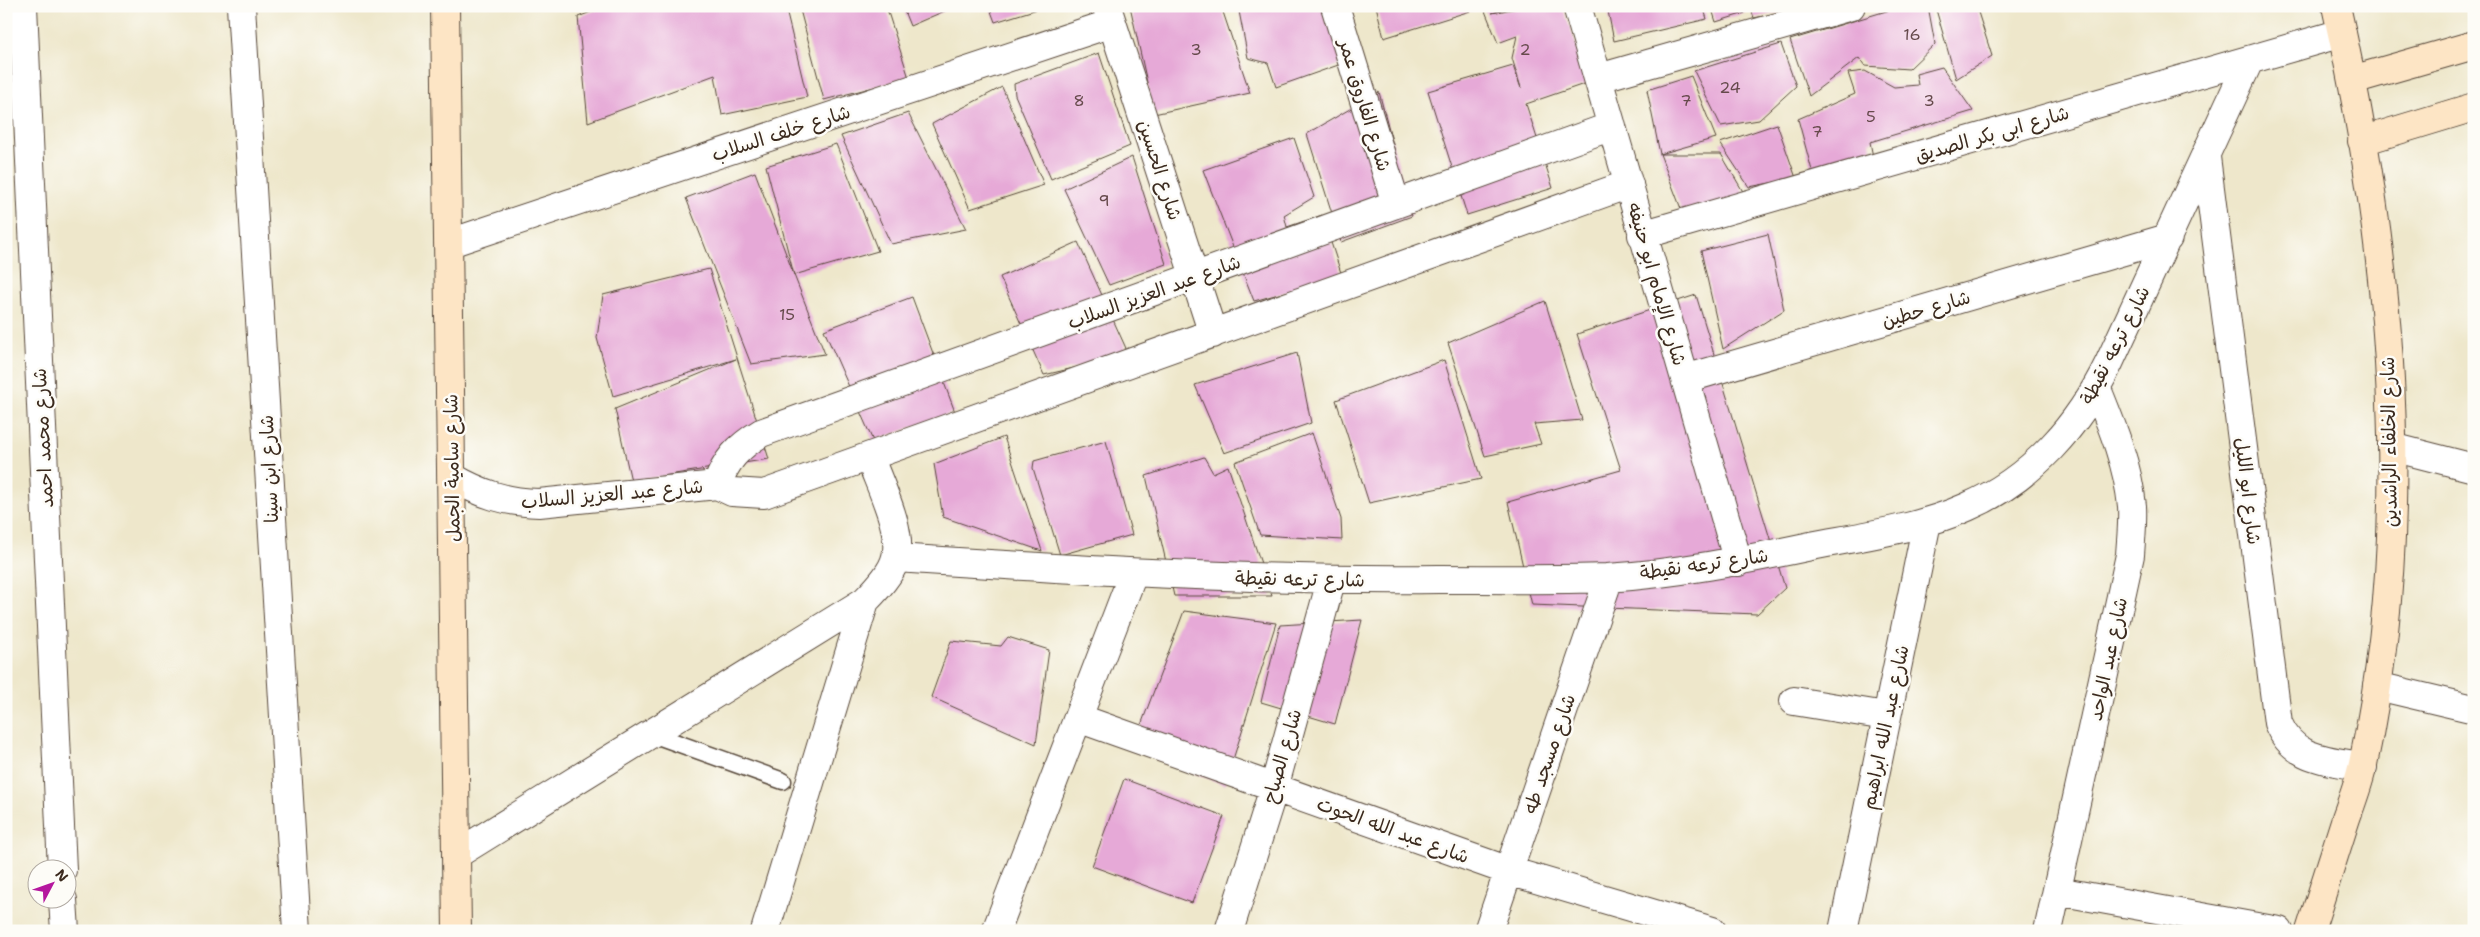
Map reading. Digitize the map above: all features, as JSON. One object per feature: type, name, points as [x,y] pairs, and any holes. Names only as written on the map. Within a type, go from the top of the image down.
[{"type":"main road","name":"شارع سامية الجمل","points":[[445,6],[450,243],[457,931]]},
{"type":"main road","name":"شارع الخلفاء الراشدين","points":[[2310,931],[2363,766],[2385,640],[2394,495],[2382,285],[2352,80],[2336,6]]},
{"type":"main road","points":[[2352,80],[2474,45]]},
{"type":"main road","points":[[2362,141],[2474,107]]},
{"type":"street","name":"شارع محمد احمد","points":[[23,6],[62,860]]},
{"type":"street","name":"شارع ابن سينا","points":[[241,6],[297,931]]},
{"type":"street","name":"شارع الفاروق عمر","points":[[1335,6],[1396,204]]},
{"type":"street","name":"شارع الإمام ابو حنيفه","points":[[1577,6],[1738,562]]},
{"type":"street","points":[[1599,78],[1851,6]]},
{"type":"street","name":"شارع خلف السلاب","points":[[450,243],[1109,15]]},
{"type":"street","name":"شارع الحسين","points":[[1109,15],[1213,334]]},
{"type":"street","name":"شارع ابى بكر الصديق","points":[[1642,235],[2342,33]]},
{"type":"street","name":"شارع ترعه نقيطة","points":[[896,558],[1133,574],[1331,581],[1609,578],[1738,562],[1927,522],[1968,507],[2007,486],[2042,458],[2072,426],[2097,388],[2249,61]]},
{"type":"street","name":"شارع عبد العزيز السلاب","points":[[717,485],[723,468],[733,454],[761,433],[1612,126]]},
{"type":"street","name":"شارع ابو الليل","points":[[2206,157],[2278,722],[2284,736],[2293,747],[2305,754],[2363,766]]},
{"type":"street","name":"شارع عبد العزيز السلاب","points":[[452,477],[494,498],[516,503],[539,503],[717,485],[732,492],[764,494],[870,458],[1629,184]]},
{"type":"street","name":"شارع حطين","points":[[1684,380],[2168,238]]},
{"type":"street","name":"شارع عبد الواحد","points":[[2048,931],[2130,555],[2132,506],[2124,466],[2112,426],[2097,388]]},
{"type":"street","points":[[2392,447],[2474,468]]},
{"type":"street","points":[[456,854],[865,601],[880,587],[896,558],[896,533],[870,458]]},
{"type":"street","name":"شارع عبد الله ابراهيم","points":[[1843,931],[1927,522]]},
{"type":"street","points":[[996,931],[1133,574]]},
{"type":"street","name":"شارع مسجد طه","points":[[1488,931],[1609,578]]},
{"type":"street","name":"شارع الصباح","points":[[1229,931],[1274,788],[1331,581]]},
{"type":"street","points":[[765,931],[865,601]]},
{"type":"street","points":[[2377,686],[2474,709]]},
{"type":"street","points":[[1794,701],[1886,716]]},
{"type":"street","name":"شارع عبد الله الحوت","points":[[1078,718],[1509,871],[1712,931]]},
{"type":"street","points":[[2057,891],[2279,931]]},
{"type":"street","points":[[64,910],[65,931]]},
{"type":"lane","points":[[652,734],[783,781]]},
{"type":"building","points":[[606,6],[785,6],[807,97],[722,115],[715,75],[588,122],[578,17]]},
{"type":"building","points":[[799,6],[886,6],[909,78],[824,100]]},
{"type":"building","points":[[902,6],[956,6],[910,26]]},
{"type":"building","points":[[989,6],[1044,6],[1044,7],[995,22]]},
{"type":"building","points":[[1130,6],[1221,6],[1250,93],[1154,114]]},
{"type":"building","points":[[1238,6],[1327,6],[1344,63],[1276,87],[1268,63],[1248,58]]},
{"type":"building","points":[[1376,6],[1483,6],[1483,7],[1384,38]]},
{"type":"building","points":[[1483,6],[1515,6],[1492,13],[1528,6],[1562,6],[1590,82],[1526,104],[1553,188],[1467,215],[1428,91],[1513,66],[1521,88],[1512,58],[1517,36],[1498,43]]},
{"type":"building","points":[[1607,6],[1703,6],[1707,19],[1614,41]]},
{"type":"building","points":[[1711,6],[1743,6],[1745,13],[1716,22]]},
{"type":"building","points":[[1750,6],[1804,6],[1804,7],[1754,18]]},
{"type":"building","points":[[1903,6],[1928,6],[1935,44],[1909,69],[1865,66],[1859,58],[1809,96],[1790,40]]},
{"type":"building","points":[[1935,6],[1976,6],[1992,56],[1956,79]]},
{"type":"building","points":[[1781,44],[1796,86],[1759,120],[1721,126],[1694,71]]},
{"type":"building","points":[[1099,53],[1130,146],[1051,179],[1015,95],[1014,84]]},
{"type":"building","points":[[1942,67],[1973,111],[1870,142],[1874,162],[1814,178],[1798,119],[1855,94],[1848,73],[1865,71],[1894,87],[1918,85],[1916,74]]},
{"type":"building","points":[[1691,76],[1716,138],[1660,154],[1647,90]]},
{"type":"building","points":[[1002,87],[1044,185],[970,209],[932,124]]},
{"type":"building","points":[[1379,92],[1412,216],[1341,242],[1307,134]]},
{"type":"building","points":[[908,113],[966,229],[891,244],[841,136]]},
{"type":"building","points":[[1777,124],[1796,178],[1749,187],[1720,143]]},
{"type":"building","points":[[1294,138],[1314,197],[1284,215],[1287,227],[1322,215],[1342,276],[1254,301],[1203,170]]},
{"type":"building","points":[[836,144],[878,251],[794,275],[766,166]]},
{"type":"building","points":[[1660,154],[1721,154],[1745,195],[1683,214]]},
{"type":"building","points":[[1132,157],[1166,264],[1109,285],[1064,189]]},
{"type":"building","points":[[755,172],[825,354],[751,364],[686,198]]},
{"type":"building","points":[[1768,234],[1784,310],[1723,349],[1701,251]]},
{"type":"building","points":[[1078,242],[1129,355],[1044,375],[1000,277]]},
{"type":"building","points":[[709,269],[769,459],[631,481],[615,409],[736,359],[613,396],[597,338],[603,295]]},
{"type":"building","points":[[1696,295],[1785,588],[1757,614],[1532,605],[1508,502],[1621,470],[1577,334]]},
{"type":"building","points":[[912,297],[955,412],[873,441],[824,330]]},
{"type":"building","points":[[1545,301],[1582,420],[1534,424],[1541,444],[1485,456],[1448,343]]},
{"type":"building","points":[[1297,353],[1311,423],[1224,453],[1195,385]]},
{"type":"building","points":[[1444,360],[1481,479],[1369,503],[1336,400]]},
{"type":"building","points":[[1312,433],[1341,519],[1342,540],[1260,535],[1235,462]]},
{"type":"building","points":[[1004,437],[1042,551],[943,517],[934,464]]},
{"type":"building","points":[[1106,441],[1132,535],[1060,555],[1033,468],[1034,461]]},
{"type":"building","points":[[1204,457],[1213,473],[1228,466],[1272,596],[1174,596],[1146,476]]},
{"type":"building","points":[[1184,611],[1276,623],[1225,785],[1132,749]]},
{"type":"building","points":[[1362,620],[1335,724],[1261,702],[1280,625]]},
{"type":"building","points":[[1008,637],[1049,650],[1036,744],[931,697],[951,641],[1001,646]]},
{"type":"building","points":[[1124,779],[1224,816],[1192,903],[1092,866]]}]
